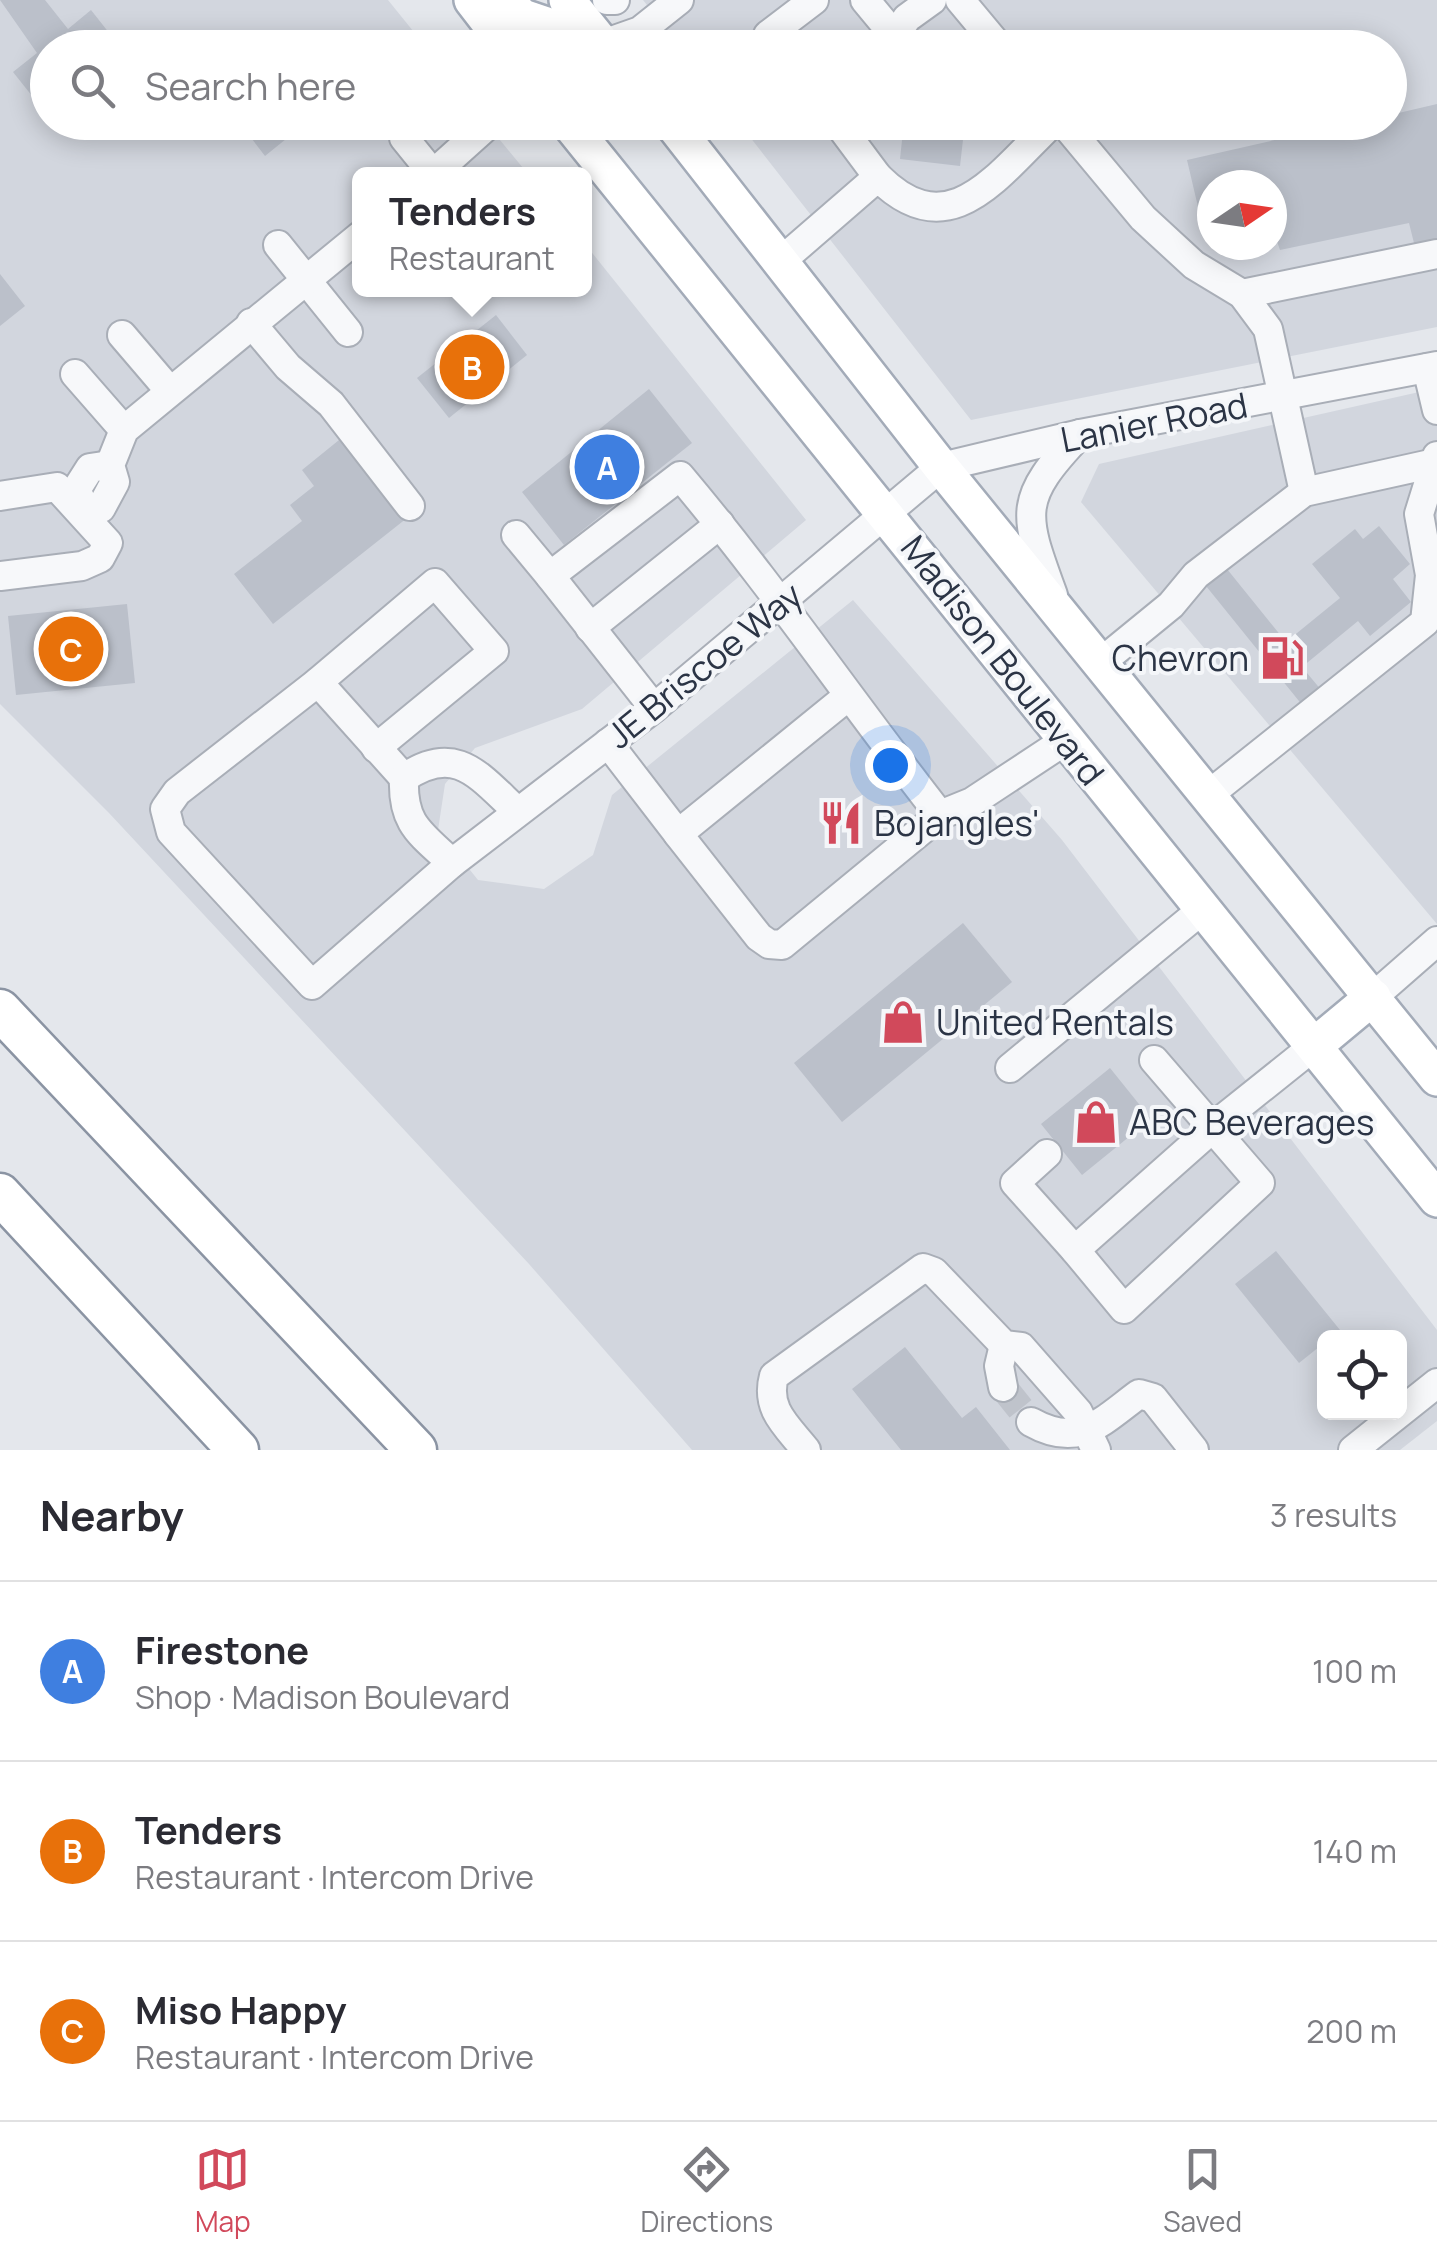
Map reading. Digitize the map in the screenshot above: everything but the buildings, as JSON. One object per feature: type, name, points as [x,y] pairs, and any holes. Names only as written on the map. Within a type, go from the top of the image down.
[{"type":"highway","points":[[0,1010],[416,1450]]},
{"type":"highway","points":[[0,1194],[238,1450]]},
{"type":"highway","points":[[172,1379],[224,1450]]},
{"type":"main road","points":[[472,0],[495,30]]},
{"type":"main road","points":[[502,0],[523,18],[558,30]]},
{"type":"main road","points":[[568,0],[591,30]]},
{"type":"main road","name":"Madison Boulevard","points":[[583,140],[1437,1199]]},
{"type":"main road","points":[[676,140],[701,158]]},
{"type":"main road","name":"Madison Boulevard","points":[[686,140],[940,466],[1437,1078]]},
{"type":"main road","points":[[1314,1046],[1373,997]]},
{"type":"street","points":[[641,30],[679,0]]},
{"type":"street","points":[[775,30],[814,0]]},
{"type":"street","points":[[865,0],[883,30]]},
{"type":"street","points":[[901,30],[932,0]]},
{"type":"street","points":[[960,0],[985,30]]},
{"type":"street","points":[[406,140],[427,167]]},
{"type":"street","points":[[441,167],[472,140]]},
{"type":"street","points":[[850,140],[902,201],[927,208],[964,205],[1034,140]]},
{"type":"street","points":[[1078,140],[1143,218],[1194,264],[1242,294],[1268,328],[1304,492]]},
{"type":"street","points":[[781,261],[878,177]]},
{"type":"street","points":[[82,511],[76,490],[90,468],[110,465],[124,430],[352,242]]},
{"type":"street","points":[[278,245],[348,332]]},
{"type":"street","points":[[1242,294],[1437,254]]},
{"type":"street","points":[[252,324],[288,367],[331,404],[410,506]]},
{"type":"street","points":[[122,335],[169,390]]},
{"type":"street","points":[[1432,367],[1437,410]]},
{"type":"street","name":"Lanier Road","points":[[940,466],[1080,434],[1432,367]]},
{"type":"street","points":[[75,374],[124,430]]},
{"type":"street","points":[[1061,615],[1034,542],[1029,516],[1035,489],[1080,434]]},
{"type":"street","points":[[1100,663],[1171,605],[1196,575],[1304,492],[1436,459]]},
{"type":"street","points":[[1206,796],[1424,622],[1430,575],[1419,514],[1436,459]]},
{"type":"street","points":[[888,515],[940,466]]},
{"type":"street","points":[[550,576],[680,476],[940,815]]},
{"type":"street","points":[[0,496],[57,488],[108,543],[100,558],[82,566],[0,576]]},
{"type":"street","name":"JE Briscoe Way","points":[[318,682],[177,792],[166,809],[171,832],[312,985],[452,863],[654,708],[888,515]]},
{"type":"street","points":[[590,628],[720,524]]},
{"type":"street","points":[[516,534],[654,708]]},
{"type":"street","points":[[376,748],[494,652],[435,582],[318,682],[376,748],[404,778],[403,804],[412,826],[452,863]]},
{"type":"street","points":[[678,834],[847,697]]},
{"type":"street","points":[[608,743],[759,937],[769,944],[782,945],[940,815],[972,802],[1066,740]]},
{"type":"street","points":[[404,778],[424,764],[447,761],[471,769],[517,811]]},
{"type":"street","points":[[1010,1068],[1203,909]]},
{"type":"street","points":[[1373,997],[1437,941]]},
{"type":"street","points":[[1076,1250],[1215,1126],[1314,1046]]},
{"type":"street","points":[[1047,1154],[1015,1183],[1124,1309],[1260,1182],[1154,1060]]},
{"type":"street","points":[[806,1450],[773,1410],[770,1393],[774,1376],[923,1268],[934,1272],[1004,1345],[1021,1347],[1078,1412],[1092,1441]]},
{"type":"street","points":[[1002,1386],[999,1366],[1004,1345]]},
{"type":"street","points":[[1354,1450],[1437,1383]]},
{"type":"street","points":[[1092,1441],[1139,1394],[1153,1398],[1194,1450]]},
{"type":"street","points":[[1031,1422],[1052,1434],[1092,1441]]},
{"type":"shaded area","points":[[0,0],[388,0],[412,30],[30,30],[30,140],[500,140],[522,167],[352,167],[352,297],[592,297],[592,253],[806,520],[582,709],[475,748],[445,784],[438,830],[478,880],[544,889],[593,855],[612,795],[853,600],[1062,840],[1437,1330],[1437,1421],[1400,1450],[692,1450],[529,1264],[109,813],[0,704]]},
{"type":"shaded area","points":[[643,0],[1437,0],[1437,327],[971,420],[752,140],[1407,140],[1407,30],[667,30]]},
{"type":"shaded area","points":[[1437,388],[1437,924],[1081,502],[1099,464]]},
{"type":"tunnel","points":[[1003,1387],[1031,1422]]},
{"type":"place","name":"Tenders","points":[[472,367]]},
{"type":"place","name":"Firestone","points":[[607,467]]},
{"type":"place","name":"Miso Happy","points":[[71,649]]},
{"type":"place","name":"Chevron","points":[[1282,658]]},
{"type":"place","name":"Bojangles'","points":[[841,823]]},
{"type":"place","name":"United Rentals","points":[[903,1022]]},
{"type":"place","name":"ABC Beverages","points":[[1096,1122]]}]
